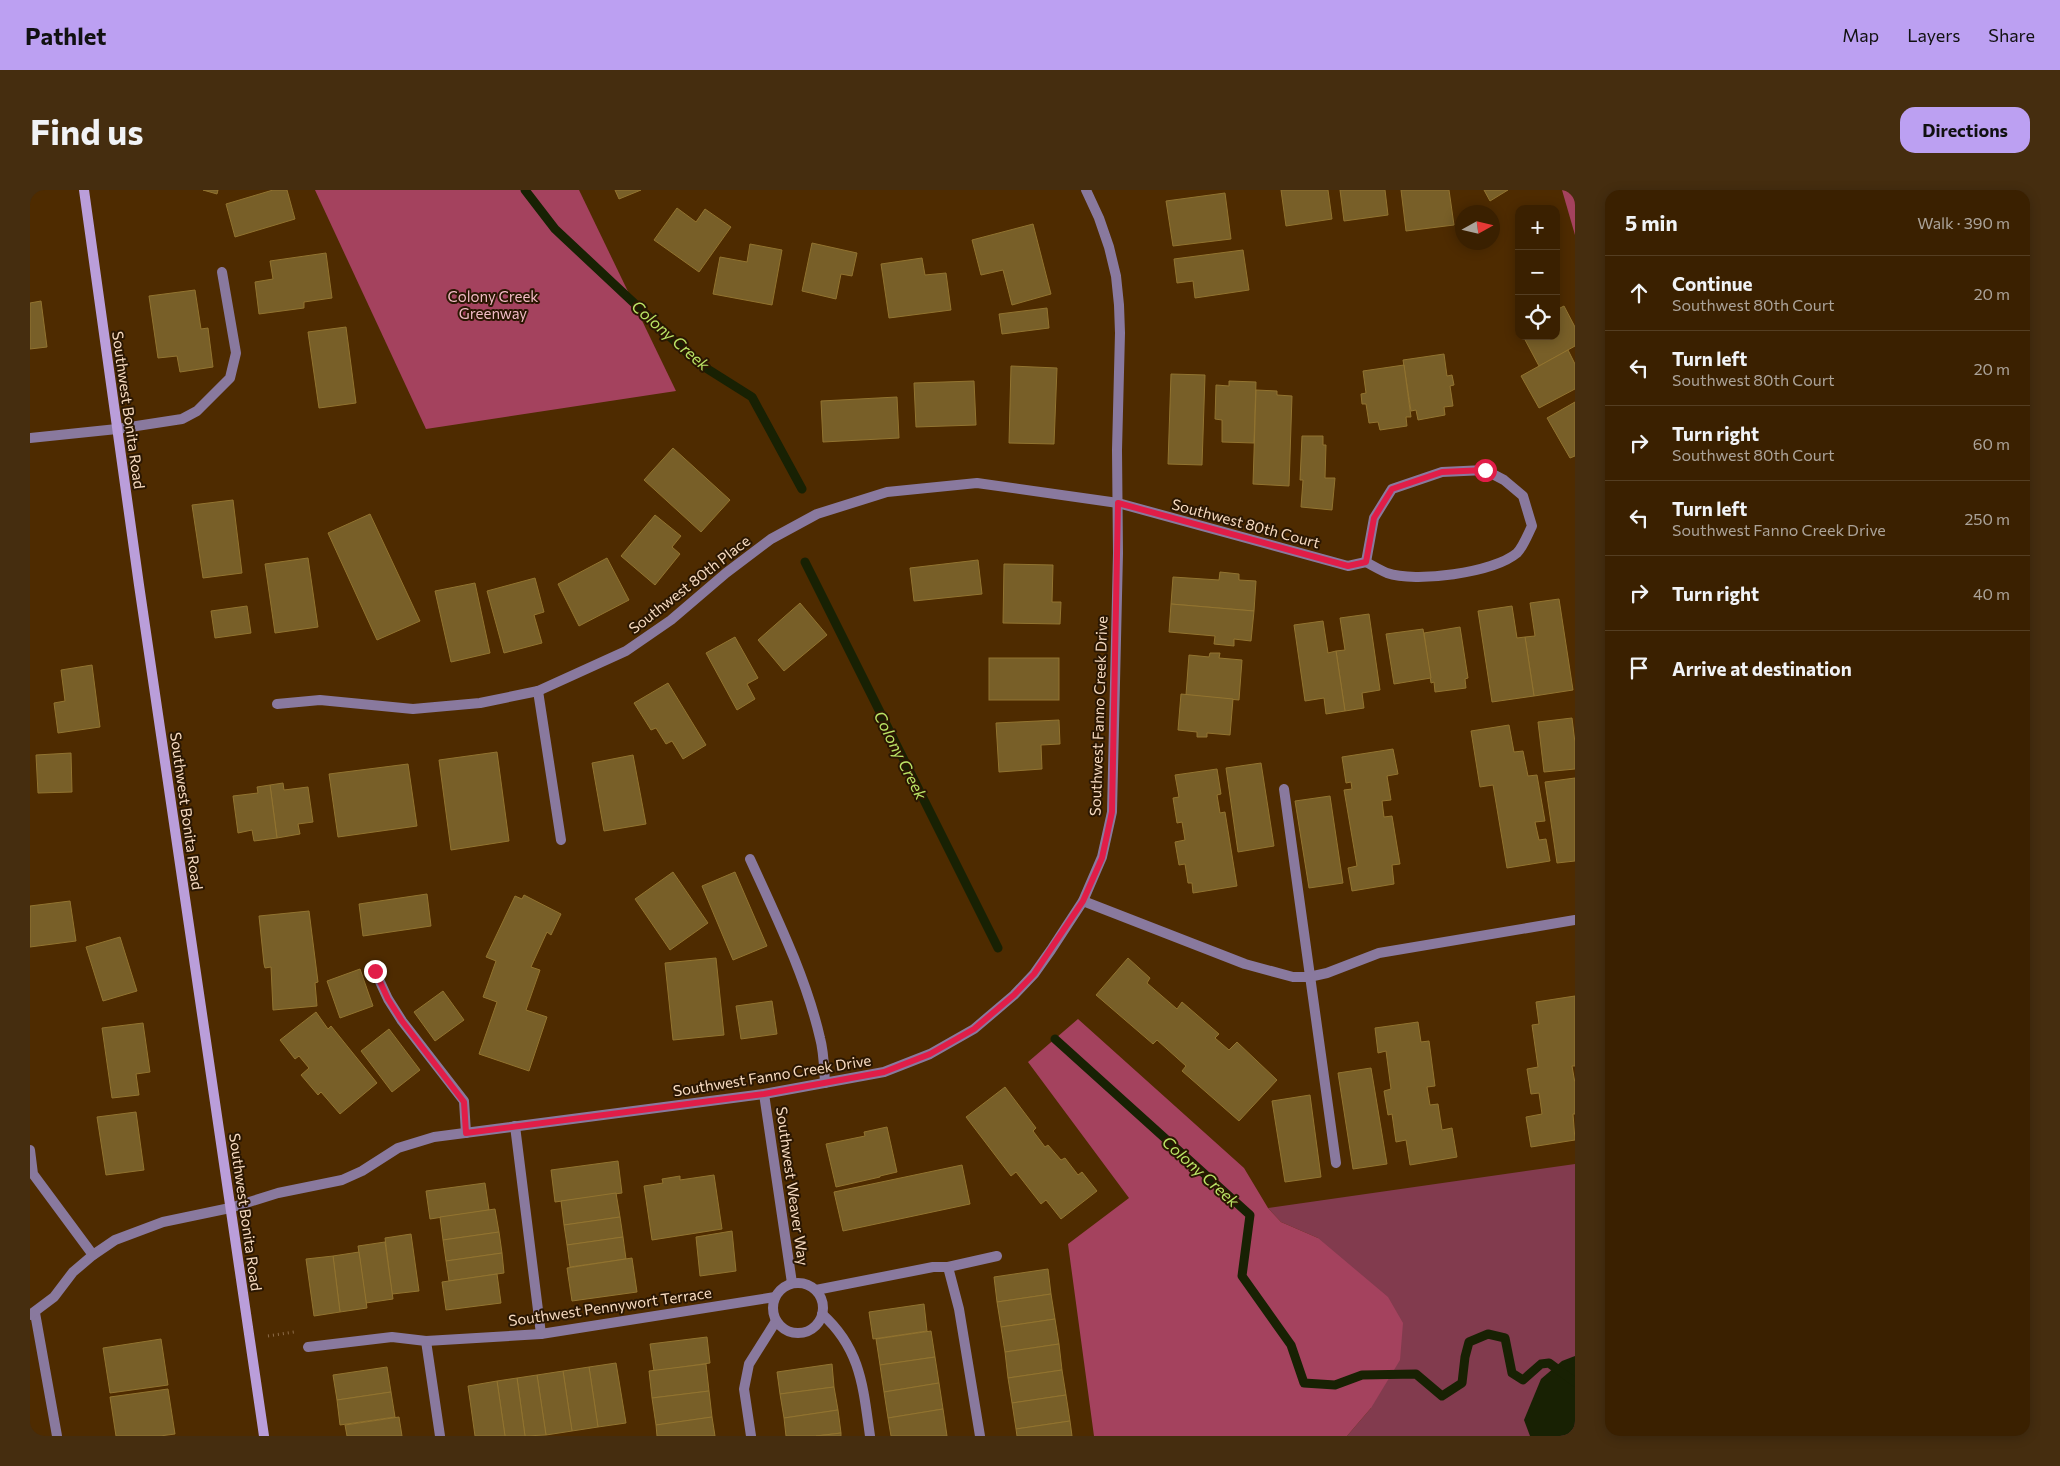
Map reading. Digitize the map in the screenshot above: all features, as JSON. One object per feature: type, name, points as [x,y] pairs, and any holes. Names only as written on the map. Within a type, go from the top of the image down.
[{"type":"main road","name":"Southwest Bonita Road","points":[[84,190],[116,429],[264,1436]]},
{"type":"street","name":"Southwest Fanno Creek Drive","points":[[32,1314],[54,1296],[73,1272],[93,1255],[115,1240],[163,1222],[230,1208],[278,1193],[342,1180],[362,1171],[385,1155],[405,1145],[434,1137],[764,1094],[884,1072],[930,1054],[974,1029],[1014,995],[1034,974],[1083,901],[1102,858],[1112,812],[1120,333],[1116,276],[1099,218],[1086,190]]},
{"type":"street","points":[[30,438],[116,429],[182,419],[197,411],[230,378],[236,353],[222,272]]},
{"type":"street","points":[[1485,470],[1504,480],[1523,496],[1532,526],[1518,552],[1501,564],[1462,573],[1413,577],[1388,573],[1366,562],[1374,518],[1392,489],[1442,472],[1485,470]]},
{"type":"street","name":"Southwest 80th Place","points":[[277,704],[320,700],[412,709],[480,703],[538,691],[626,651],[671,620],[726,573],[771,540],[817,514],[887,492],[977,483],[1118,503]]},
{"type":"street","name":"Southwest 80th Court","points":[[1118,503],[1348,566],[1366,562]]},
{"type":"street","points":[[538,691],[561,840]]},
{"type":"street","points":[[1284,789],[1336,1163]]},
{"type":"street","points":[[750,859],[789,943],[820,1038],[825,1083]]},
{"type":"street","points":[[1083,901],[1245,964],[1293,977],[1310,977],[1327,973],[1379,953],[1575,920]]},
{"type":"street","points":[[375,971],[388,999],[402,1021],[464,1102],[466,1133]]},
{"type":"street","name":"Southwest Weaver Way","points":[[764,1094],[792,1283]]},
{"type":"street","points":[[515,1126],[541,1334]]},
{"type":"street","points":[[30,1150],[33,1174],[93,1255]]},
{"type":"street","points":[[816,1290],[932,1267],[948,1267],[997,1256]]},
{"type":"street","points":[[948,1267],[959,1309],[980,1436]]},
{"type":"street","points":[[792,1283],[805,1284],[816,1290],[822,1301],[822,1314],[816,1324],[803,1332],[788,1331],[776,1321],[773,1312],[775,1297],[781,1289],[792,1283]]},
{"type":"street","name":"Southwest Pennywort Terrace","points":[[308,1347],[392,1337],[426,1341],[541,1334],[775,1297]]},
{"type":"street","points":[[32,1314],[57,1436]]},
{"type":"street","points":[[822,1314],[844,1338],[854,1354],[864,1390],[870,1436]]},
{"type":"street","points":[[751,1436],[744,1389],[749,1364],[776,1321]]},
{"type":"street","points":[[426,1341],[440,1436]]},
{"type":"path","points":[[250,1339],[300,1332],[308,1347]]},
{"type":"shaded area","points":[[1575,1164],[1575,1436],[1347,1436],[1371,1408],[1318,1238],[1281,1222],[1268,1208]]},
{"type":"shaded area","points":[[1575,1356],[1575,1436],[1530,1436],[1524,1420],[1541,1379],[1562,1361]]},
{"type":"green space","name":"Colony Creek Greenway","points":[[315,190],[579,190],[676,391],[426,429]]},
{"type":"green space","points":[[1562,190],[1575,190],[1575,235]]},
{"type":"green space","points":[[1078,1019],[1244,1168],[1268,1208],[1281,1222],[1318,1238],[1388,1297],[1403,1323],[1400,1360],[1371,1408],[1347,1436],[1094,1436],[1068,1244],[1129,1198],[1028,1062]]},
{"type":"building","points":[[203,190],[218,190],[217,194]]},
{"type":"building","points":[[273,190],[287,190],[295,219],[235,237],[226,204]]},
{"type":"building","points":[[615,190],[641,190],[619,199]]},
{"type":"building","points":[[1281,190],[1328,190],[1332,219],[1286,226]]},
{"type":"building","points":[[1340,190],[1385,190],[1388,215],[1344,221]]},
{"type":"building","points":[[1401,190],[1449,190],[1454,225],[1406,231]]},
{"type":"building","points":[[1484,190],[1508,190],[1490,201]]},
{"type":"building","points":[[1225,193],[1231,239],[1173,246],[1166,201]]},
{"type":"building","points":[[677,208],[696,222],[705,209],[731,227],[699,272],[654,240]]},
{"type":"building","points":[[1033,224],[1051,294],[1012,305],[1003,270],[981,275],[972,240]]},
{"type":"building","points":[[812,243],[857,253],[852,276],[841,274],[836,299],[802,291]]},
{"type":"building","points":[[750,244],[782,250],[772,305],[713,294],[720,257],[747,262]]},
{"type":"building","points":[[1243,250],[1249,290],[1195,298],[1193,281],[1177,283],[1174,259]]},
{"type":"building","points":[[326,253],[332,298],[304,302],[304,308],[259,314],[255,282],[273,279],[270,261]]},
{"type":"building","points":[[922,258],[925,275],[946,273],[951,310],[889,318],[881,264]]},
{"type":"building","points":[[195,290],[201,329],[208,328],[213,367],[180,372],[177,356],[158,358],[149,296]]},
{"type":"building","points":[[41,301],[47,347],[30,349],[30,303]]},
{"type":"building","points":[[1564,306],[1575,327],[1575,346],[1539,366],[1525,340],[1560,340],[1560,308]]},
{"type":"building","points":[[1047,308],[1049,328],[1002,334],[999,314]]},
{"type":"building","points":[[346,327],[356,403],[319,408],[308,332]]},
{"type":"building","points":[[1568,350],[1575,364],[1575,389],[1539,408],[1521,376]]},
{"type":"building","points":[[1444,354],[1447,376],[1452,375],[1454,385],[1450,386],[1453,406],[1444,407],[1445,415],[1418,420],[1416,410],[1411,411],[1403,360]]},
{"type":"building","points":[[1404,365],[1411,417],[1406,417],[1407,426],[1380,430],[1378,422],[1369,423],[1366,404],[1362,404],[1361,394],[1366,393],[1363,371]]},
{"type":"building","points":[[1011,366],[1057,368],[1054,444],[1009,443]]},
{"type":"building","points":[[1171,374],[1205,375],[1202,465],[1168,464]]},
{"type":"building","points":[[974,381],[976,425],[916,427],[914,383]]},
{"type":"building","points":[[1229,381],[1256,382],[1254,443],[1222,442],[1222,420],[1215,419],[1216,385],[1229,386]]},
{"type":"building","points":[[1256,390],[1277,391],[1277,395],[1292,396],[1289,486],[1253,484]]},
{"type":"building","points":[[897,397],[899,438],[823,442],[821,401]]},
{"type":"building","points":[[1575,402],[1575,456],[1570,458],[1547,418]]},
{"type":"building","points":[[1302,436],[1323,436],[1323,445],[1326,445],[1325,478],[1335,478],[1332,510],[1301,507],[1303,480],[1300,480]]},
{"type":"building","points":[[673,448],[730,500],[701,532],[644,480]]},
{"type":"building","points":[[233,500],[242,573],[203,578],[192,505]]},
{"type":"building","points":[[370,514],[420,621],[377,640],[328,533]]},
{"type":"building","points":[[655,515],[681,536],[672,547],[680,554],[655,585],[621,556]]},
{"type":"building","points":[[308,558],[318,627],[275,633],[265,564]]},
{"type":"building","points":[[607,558],[629,600],[579,626],[558,584]]},
{"type":"building","points":[[978,560],[982,594],[914,601],[910,568]]},
{"type":"building","points":[[1004,564],[1053,565],[1052,602],[1061,602],[1060,624],[1003,623]]},
{"type":"building","points":[[1220,572],[1239,574],[1239,580],[1256,581],[1254,611],[1171,604],[1173,577],[1219,580]]},
{"type":"building","points":[[535,578],[544,612],[534,615],[542,643],[504,653],[487,591]]},
{"type":"building","points":[[475,583],[490,653],[451,662],[435,591]]},
{"type":"building","points":[[1559,599],[1573,690],[1534,696],[1525,637],[1535,636],[1530,603]]},
{"type":"building","points":[[800,603],[827,635],[784,671],[758,640]]},
{"type":"building","points":[[1171,604],[1254,611],[1251,641],[1234,639],[1234,646],[1214,644],[1215,636],[1169,632]]},
{"type":"building","points":[[247,606],[251,633],[215,638],[211,611]]},
{"type":"building","points":[[1512,606],[1517,638],[1525,637],[1534,696],[1492,702],[1478,611]]},
{"type":"building","points":[[1369,614],[1380,690],[1362,693],[1364,708],[1345,711],[1336,651],[1345,650],[1340,618]]},
{"type":"building","points":[[1323,621],[1328,653],[1336,651],[1345,711],[1326,714],[1324,698],[1305,701],[1294,625]]},
{"type":"building","points":[[1460,627],[1468,678],[1465,679],[1466,688],[1435,692],[1434,682],[1431,683],[1424,633]]},
{"type":"building","points":[[1423,629],[1431,678],[1394,684],[1386,634]]},
{"type":"building","points":[[735,637],[758,678],[747,684],[755,699],[737,710],[706,653]]},
{"type":"building","points":[[1210,653],[1220,653],[1219,658],[1242,660],[1239,700],[1186,695],[1189,655],[1209,657]]},
{"type":"building","points":[[989,658],[1059,658],[1059,700],[989,700]]},
{"type":"building","points":[[92,665],[100,727],[58,733],[54,703],[65,701],[61,670]]},
{"type":"building","points":[[668,683],[706,745],[683,759],[672,741],[666,744],[656,728],[651,730],[634,703]]},
{"type":"building","points":[[1181,694],[1233,699],[1230,735],[1207,733],[1207,737],[1197,737],[1197,732],[1178,730]]},
{"type":"building","points":[[1572,718],[1575,743],[1575,769],[1544,772],[1538,722]]},
{"type":"building","points":[[1059,720],[1060,744],[1041,745],[1042,769],[999,772],[996,723]]},
{"type":"building","points":[[1509,725],[1514,752],[1523,751],[1528,776],[1537,775],[1545,821],[1535,822],[1539,840],[1546,839],[1550,861],[1507,868],[1493,785],[1480,787],[1471,731]]},
{"type":"building","points":[[1393,749],[1398,774],[1387,776],[1391,800],[1382,801],[1384,817],[1392,816],[1400,864],[1392,865],[1394,884],[1352,891],[1348,868],[1357,866],[1344,790],[1352,789],[1351,782],[1346,783],[1342,757]]},
{"type":"building","points":[[497,752],[509,841],[451,850],[439,760]]},
{"type":"building","points":[[71,753],[72,792],[38,793],[36,755]]},
{"type":"building","points":[[633,755],[646,824],[604,831],[592,763]]},
{"type":"building","points":[[1261,763],[1274,846],[1238,852],[1226,768]]},
{"type":"building","points":[[408,764],[417,826],[338,837],[329,774]]},
{"type":"building","points":[[1217,769],[1221,794],[1217,795],[1220,813],[1225,812],[1237,886],[1193,893],[1192,883],[1188,883],[1185,864],[1179,865],[1175,842],[1185,840],[1182,822],[1177,823],[1173,798],[1179,797],[1175,775]]},
{"type":"building","points":[[1575,778],[1575,861],[1557,863],[1545,782]]},
{"type":"building","points":[[283,783],[284,790],[308,787],[313,822],[298,824],[300,834],[277,838],[270,785]]},
{"type":"building","points":[[270,785],[277,838],[254,841],[252,830],[238,833],[233,796],[258,793],[257,787]]},
{"type":"building","points":[[1330,796],[1343,883],[1309,888],[1295,801]]},
{"type":"building","points":[[673,872],[708,923],[670,950],[635,899]]},
{"type":"building","points":[[735,872],[767,946],[733,960],[702,886]]},
{"type":"building","points":[[427,894],[431,926],[363,936],[359,904]]},
{"type":"building","points":[[524,895],[561,914],[551,935],[547,932],[531,967],[540,970],[526,1010],[547,1017],[529,1071],[479,1054],[497,1002],[483,997],[496,961],[486,957],[515,896],[522,899]]},
{"type":"building","points":[[70,901],[76,941],[30,947],[30,906]]},
{"type":"building","points":[[309,911],[318,982],[315,983],[317,1006],[273,1010],[271,967],[265,968],[264,964],[259,916]]},
{"type":"building","points":[[120,937],[137,991],[103,1001],[86,947]]},
{"type":"building","points":[[716,958],[724,1035],[673,1040],[665,963]]},
{"type":"building","points":[[1128,958],[1150,978],[1147,983],[1177,1009],[1182,1002],[1219,1034],[1215,1038],[1229,1050],[1237,1042],[1277,1080],[1239,1121],[1182,1071],[1186,1066],[1157,1040],[1153,1044],[1096,995]]},
{"type":"building","points":[[360,969],[373,1006],[340,1018],[327,981]]},
{"type":"building","points":[[443,991],[464,1020],[435,1041],[414,1012]]},
{"type":"building","points":[[1575,996],[1575,1066],[1572,1066],[1575,1083],[1575,1114],[1573,1114],[1575,1140],[1531,1147],[1526,1117],[1542,1114],[1539,1093],[1531,1094],[1527,1069],[1538,1067],[1532,1025],[1539,1024],[1536,1002]]},
{"type":"building","points":[[772,1001],[777,1034],[741,1039],[736,1006]]},
{"type":"building","points":[[316,1012],[328,1029],[331,1026],[377,1083],[340,1114],[321,1092],[318,1095],[301,1075],[309,1068],[299,1056],[295,1059],[280,1040]]},
{"type":"building","points":[[1418,1022],[1421,1042],[1429,1041],[1435,1086],[1427,1087],[1430,1105],[1438,1104],[1442,1130],[1452,1128],[1457,1157],[1410,1165],[1406,1140],[1396,1142],[1392,1114],[1388,1115],[1384,1091],[1391,1089],[1386,1051],[1378,1053],[1375,1028]]},
{"type":"building","points":[[143,1023],[150,1072],[136,1074],[139,1095],[112,1098],[102,1028]]},
{"type":"building","points":[[389,1029],[420,1070],[392,1092],[361,1051]]},
{"type":"building","points":[[1371,1068],[1387,1164],[1353,1169],[1338,1073]]},
{"type":"building","points":[[1005,1087],[1036,1128],[1033,1131],[1045,1147],[1048,1145],[1061,1160],[1065,1158],[1078,1175],[1082,1172],[1097,1191],[1061,1219],[1046,1200],[1041,1204],[1016,1172],[1011,1176],[966,1117]]},
{"type":"building","points":[[1310,1095],[1321,1177],[1285,1182],[1272,1101]]},
{"type":"building","points":[[136,1112],[144,1170],[106,1175],[97,1117]]},
{"type":"building","points":[[887,1127],[897,1172],[836,1187],[826,1144],[865,1136],[864,1132]]},
{"type":"building","points":[[618,1161],[622,1193],[555,1202],[551,1170]]},
{"type":"building","points":[[962,1165],[970,1204],[843,1231],[834,1192]]},
{"type":"building","points":[[714,1175],[722,1229],[652,1240],[644,1186],[663,1183],[662,1179],[680,1176],[680,1180]]},
{"type":"building","points":[[485,1183],[489,1210],[430,1219],[426,1191]]},
{"type":"building","points":[[616,1193],[620,1217],[564,1225],[561,1201]]},
{"type":"building","points":[[495,1209],[499,1232],[443,1240],[440,1217]]},
{"type":"building","points":[[620,1217],[623,1237],[567,1245],[564,1225]]},
{"type":"building","points":[[732,1231],[736,1271],[700,1276],[696,1237]]},
{"type":"building","points":[[499,1232],[502,1253],[446,1261],[443,1240]]},
{"type":"building","points":[[411,1234],[419,1291],[392,1294],[385,1238]]},
{"type":"building","points":[[623,1237],[626,1259],[570,1267],[567,1245]]},
{"type":"building","points":[[385,1242],[393,1299],[366,1303],[358,1246]]},
{"type":"building","points":[[359,1252],[367,1308],[340,1312],[333,1256]]},
{"type":"building","points":[[502,1253],[504,1273],[449,1281],[446,1261]]},
{"type":"building","points":[[333,1256],[340,1312],[314,1316],[306,1259]]},
{"type":"building","points":[[632,1258],[637,1292],[572,1301],[567,1268]]},
{"type":"building","points":[[1048,1269],[1051,1294],[997,1302],[994,1277]]},
{"type":"building","points":[[497,1274],[501,1303],[446,1310],[442,1282]]},
{"type":"building","points":[[1051,1294],[1055,1319],[1001,1327],[997,1302]]},
{"type":"building","points":[[924,1304],[927,1331],[873,1339],[869,1312]]},
{"type":"building","points":[[1055,1319],[1059,1344],[1005,1352],[1001,1327]]},
{"type":"building","points":[[931,1331],[935,1357],[880,1365],[876,1339]]},
{"type":"building","points":[[707,1337],[710,1363],[654,1371],[650,1344]]},
{"type":"building","points":[[161,1339],[168,1385],[110,1393],[103,1348]]},
{"type":"building","points":[[1059,1344],[1062,1370],[1008,1378],[1005,1352]]},
{"type":"building","points":[[935,1357],[939,1383],[884,1392],[880,1365]]},
{"type":"building","points":[[616,1363],[626,1423],[598,1427],[589,1367]]},
{"type":"building","points":[[706,1364],[709,1391],[652,1398],[649,1371]]},
{"type":"building","points":[[832,1364],[834,1387],[780,1394],[777,1372]]},
{"type":"building","points":[[387,1367],[391,1392],[337,1400],[333,1375]]},
{"type":"building","points":[[589,1367],[598,1427],[572,1431],[563,1371]]},
{"type":"building","points":[[1062,1370],[1066,1395],[1012,1403],[1008,1378]]},
{"type":"building","points":[[563,1371],[572,1431],[546,1435],[537,1375]]},
{"type":"building","points":[[537,1375],[546,1435],[525,1436],[517,1378]]},
{"type":"building","points":[[517,1378],[525,1436],[505,1436],[497,1381]]},
{"type":"building","points":[[497,1381],[505,1436],[475,1436],[468,1386]]},
{"type":"building","points":[[939,1383],[943,1409],[888,1418],[884,1392]]},
{"type":"building","points":[[834,1387],[838,1410],[784,1418],[780,1394]]},
{"type":"building","points":[[168,1389],[175,1434],[116,1436],[110,1397]]},
{"type":"building","points":[[709,1391],[712,1417],[656,1425],[652,1398]]},
{"type":"building","points":[[391,1392],[395,1417],[340,1425],[337,1400]]},
{"type":"building","points":[[1066,1395],[1070,1421],[1016,1429],[1012,1403]]},
{"type":"building","points":[[943,1409],[947,1436],[891,1436],[888,1418]]},
{"type":"building","points":[[838,1410],[841,1433],[816,1436],[786,1436],[784,1418]]},
{"type":"building","points":[[399,1417],[402,1436],[347,1436],[345,1425]]},
{"type":"building","points":[[712,1417],[715,1436],[657,1436],[656,1425]]},
{"type":"building","points":[[1070,1421],[1072,1436],[1017,1436],[1016,1429]]},
{"type":"building","points":[[841,1433],[841,1436],[816,1436]]},
{"type":"waterway","name":"Colony Creek","points":[[525,190],[555,229],[698,363],[752,397],[802,489]]},
{"type":"waterway","name":"Colony Creek","points":[[805,562],[998,948]]},
{"type":"waterway","name":"Colony Creek","points":[[1055,1039],[1250,1215],[1242,1276],[1291,1345],[1304,1383],[1335,1385],[1362,1375],[1416,1374],[1442,1396],[1462,1383],[1469,1342],[1488,1334],[1505,1338],[1512,1373],[1523,1380],[1541,1364],[1549,1363],[1575,1382]]},
{"type":"route","points":[[375,971],[388,999],[402,1021],[450,1081],[464,1102],[466,1133],[764,1094],[884,1072],[930,1054],[974,1029],[1014,995],[1034,974],[1083,901],[1102,858],[1112,812],[1118,503],[1348,566],[1366,562],[1374,518],[1392,489],[1442,472],[1485,470]]}]
